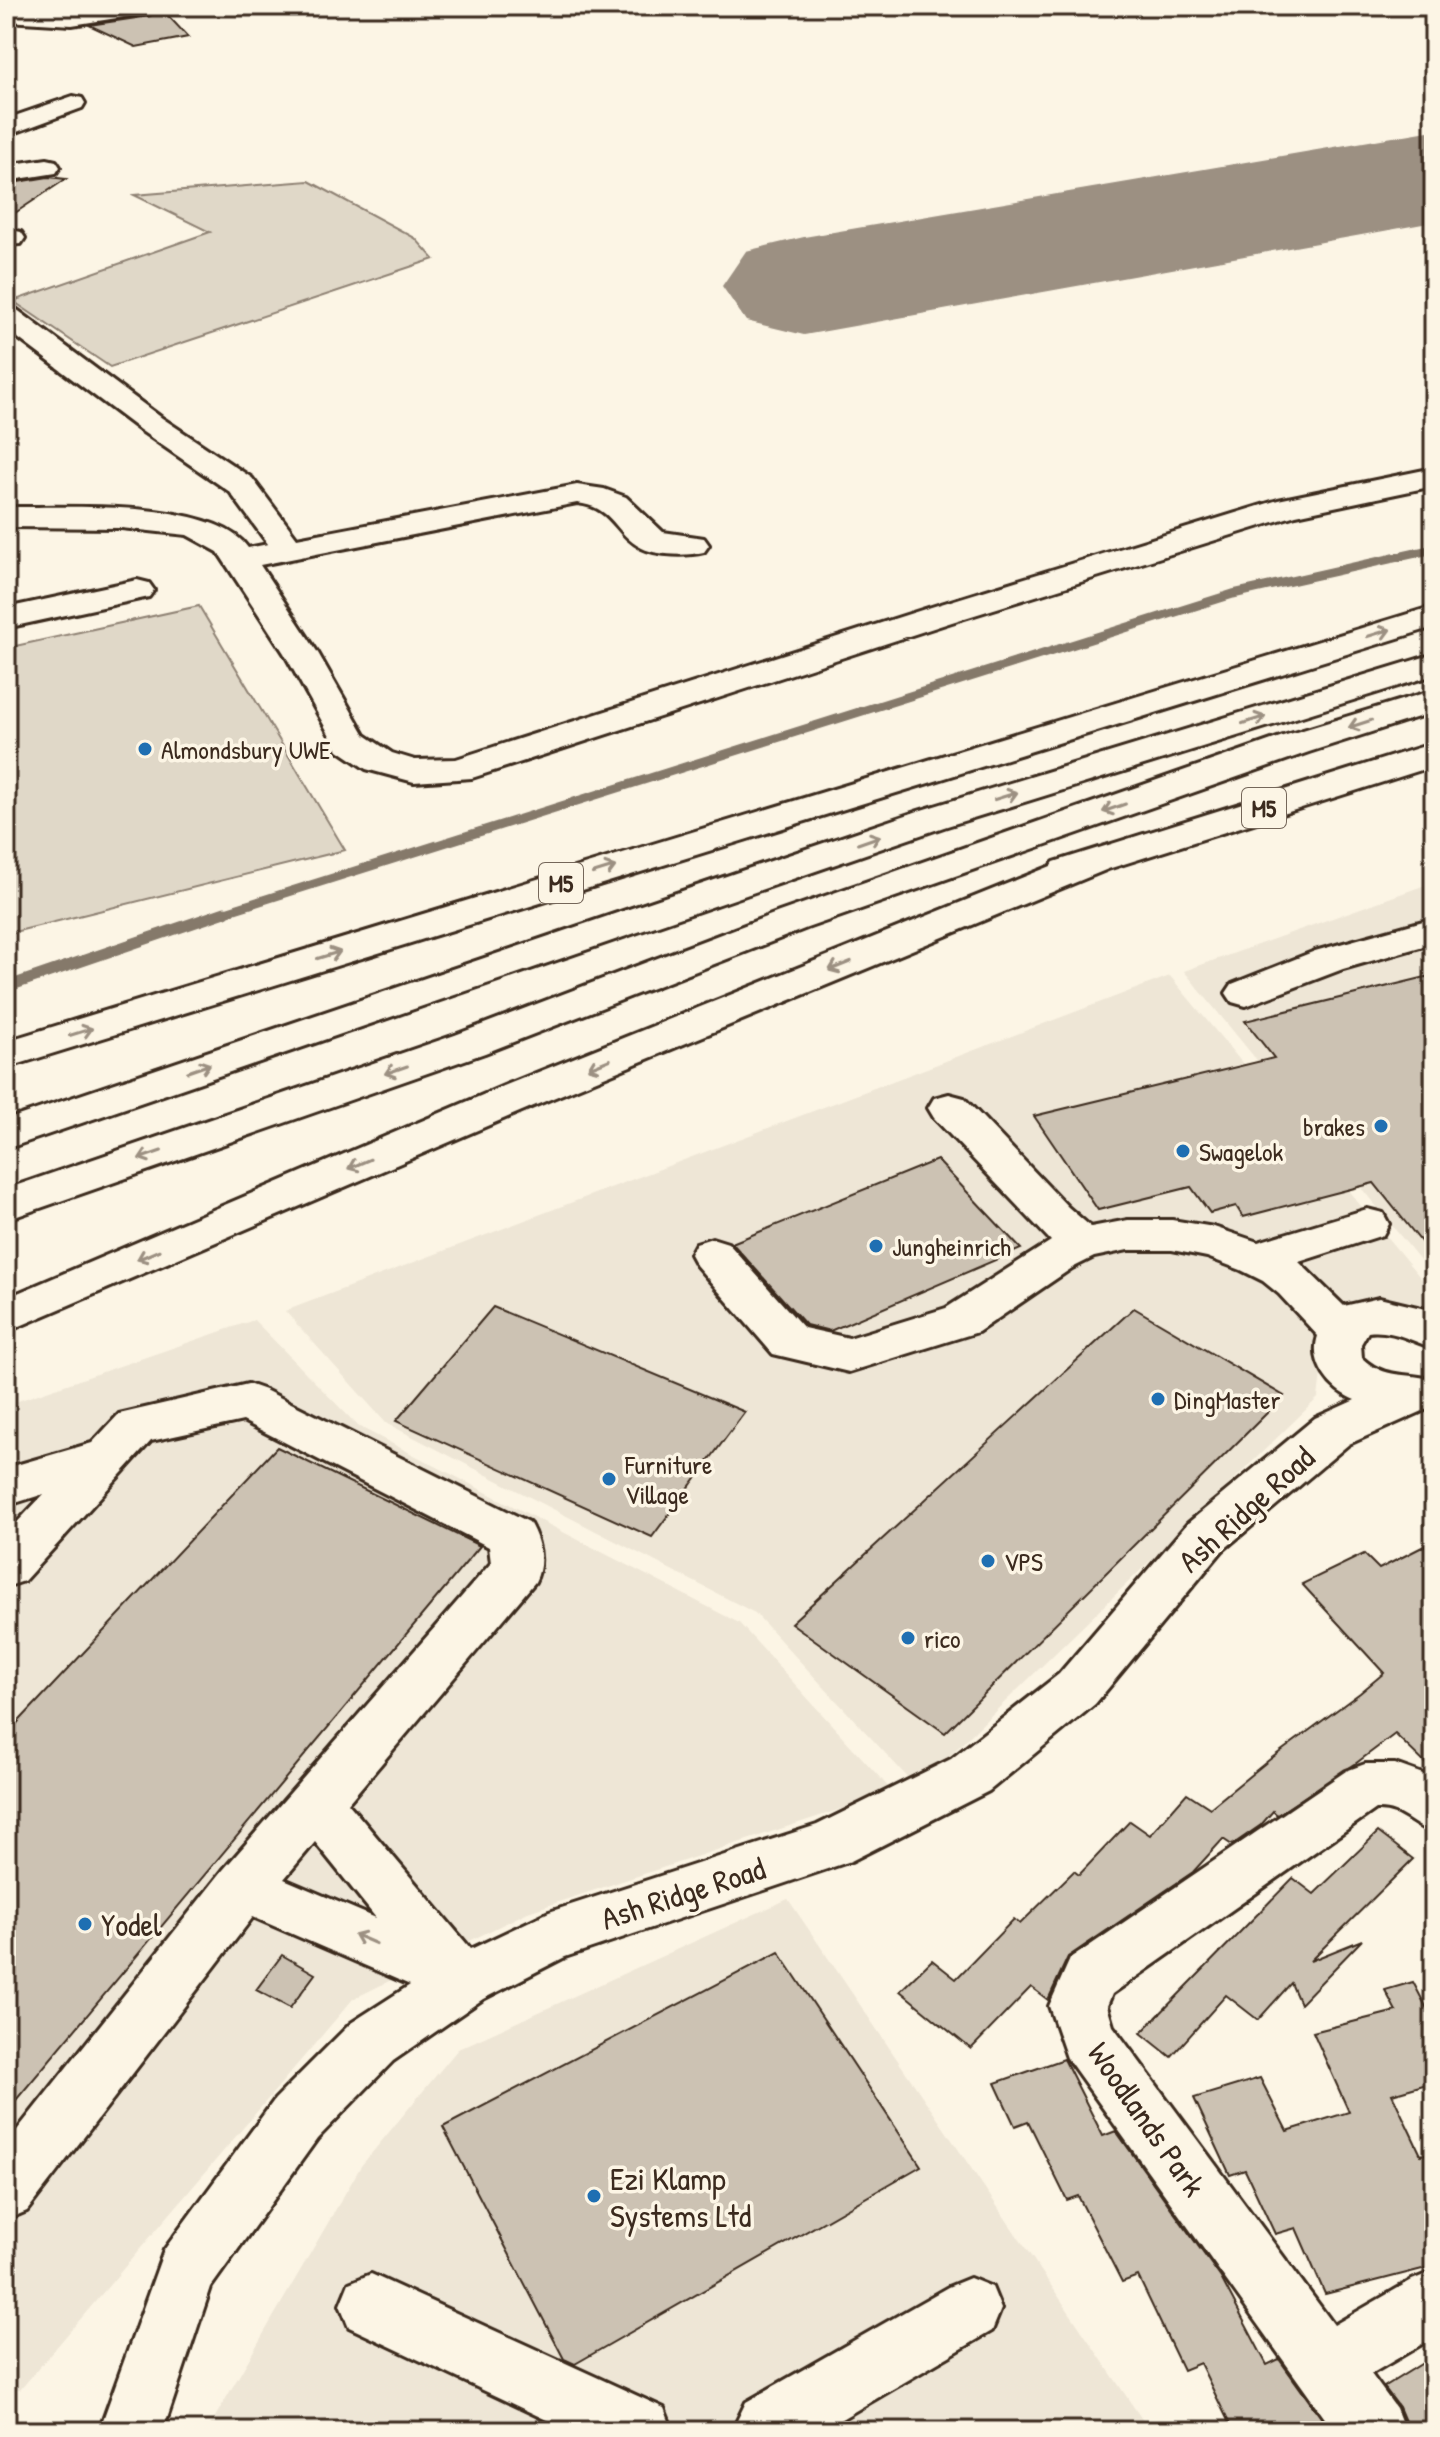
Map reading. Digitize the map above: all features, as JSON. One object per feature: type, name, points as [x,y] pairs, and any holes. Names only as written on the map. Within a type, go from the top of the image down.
[{"type":"main road","points":[[6,14],[72,18],[149,6]]},
{"type":"main road","points":[[6,128],[73,103]]},
{"type":"main road","points":[[6,173],[47,167]]},
{"type":"main road","points":[[6,315],[151,424],[241,485],[288,548]]},
{"type":"main road","points":[[6,517],[121,518],[195,526],[230,545],[301,653],[351,742],[379,761],[414,771],[459,770],[1289,507],[1434,477]]},
{"type":"main road","points":[[241,559],[577,494],[591,494],[618,505],[654,541],[693,545]]},
{"type":"main road","points":[[6,618],[137,590]]},
{"type":"main road","name":"M5","points":[[6,1055],[1434,616]]},
{"type":"main road","name":"M5","points":[[6,1135],[931,819],[1434,664]]},
{"type":"main road","name":"M5","points":[[6,1205],[470,1044],[793,920],[1296,744],[1434,701]]},
{"type":"main road","name":"M5","points":[[423,991],[1117,711]]},
{"type":"main road","name":"M5","points":[[470,1044],[1094,862],[1434,754]]},
{"type":"main road","name":"M5","points":[[6,1316],[521,1095],[1094,862]]},
{"type":"main road","points":[[1246,993],[1329,960],[1434,930]]},
{"type":"main road","points":[[949,1108],[1052,1218],[1083,1244]]},
{"type":"main road","points":[[1257,1259],[1367,1224]]},
{"type":"main road","points":[[712,1254],[789,1342],[849,1355],[962,1320],[1056,1257],[1083,1244],[1128,1235],[1172,1235],[1214,1243],[1257,1259],[1279,1270],[1356,1324]]},
{"type":"main road","points":[[1421,1392],[1391,1394],[1361,1383],[1348,1372],[1340,1359],[1338,1345],[1356,1324],[1403,1316],[1434,1331]]},
{"type":"main road","name":"Ash Ridge Road","points":[[1332,1431],[1361,1383]]},
{"type":"main road","name":"Ash Ridge Road","points":[[131,2431],[186,2271],[296,2119],[372,2042],[463,1981],[549,1937],[832,1844],[970,1775],[1077,1689],[1205,1537],[1332,1431],[1421,1392]]},
{"type":"main road","points":[[6,1567],[136,1427],[248,1402],[512,1536],[517,1568],[243,1887],[6,2191]]},
{"type":"main road","points":[[6,1487],[109,1456]]},
{"type":"main road","name":"Woodlands Park","points":[[1373,2431],[1088,2039],[1078,2006],[1090,1977],[1365,1787],[1396,1784],[1424,1799],[1434,1810]]},
{"type":"main road","points":[[315,1803],[463,1981]]},
{"type":"main road","points":[[243,1887],[463,1981]]},
{"type":"main road","points":[[1325,2365],[1434,2302]]},
{"type":"main road","points":[[371,2305],[641,2431]]},
{"type":"main road","points":[[764,2431],[769,2425],[970,2309]]},
{"type":"shaded area","points":[[309,181],[415,238],[434,259],[110,367],[13,301],[210,232],[134,195]]},
{"type":"shaded area","name":"Almondsbury UWE","points":[[199,606],[345,850],[6,934],[6,648]]},
{"type":"shaded area","points":[[1434,882],[1434,1277],[1184,971]]},
{"type":"shaded area","points":[[1170,976],[1434,1294],[1434,1311],[1411,1302],[1372,1296],[1329,1309],[1318,1398],[937,1768],[912,1782],[755,1613],[386,1423],[285,1311]]},
{"type":"shaded area","points":[[254,1320],[358,1426],[739,1623],[893,1792],[528,1912],[353,1999],[20,2390],[6,2389],[6,1405]]},
{"type":"shaded area","points":[[788,1899],[1150,2431],[207,2431],[361,2166],[458,2049]]},
{"type":"building","points":[[162,9],[188,37],[136,47],[89,25],[150,16]]},
{"type":"building","points":[[48,177],[66,179],[6,219],[6,184]]},
{"type":"building","points":[[1434,975],[1434,1258],[1374,1183],[1243,1217],[1236,1206],[1210,1213],[1191,1187],[1098,1210],[1034,1116],[1274,1058],[1245,1021]]},
{"type":"building","name":"Jungheinrich","points":[[937,1160],[1021,1249],[830,1331],[806,1325],[732,1243]]},
{"type":"building","name":"Furniture Village","points":[[493,1307],[745,1412],[652,1537],[396,1421]]},
{"type":"building","points":[[1134,1308],[1284,1396],[945,1733],[791,1623]]},
{"type":"building","name":"Yodel","points":[[277,1447],[480,1546],[6,2112],[6,1735]]},
{"type":"building","points":[[1434,1541],[1434,1772],[1395,1734],[1277,1815],[1273,1811],[1261,1825],[1232,1845],[1223,1839],[1193,1872],[1068,1957],[1048,2000],[1031,1987],[971,2049],[900,1991],[932,1960],[956,1979],[1014,1919],[1020,1924],[1074,1871],[1079,1875],[1130,1821],[1150,1835],[1187,1793],[1210,1808],[1384,1673],[1302,1584],[1364,1554],[1379,1569]]},
{"type":"building","points":[[1378,1832],[1413,1859],[1310,1961],[1362,1940],[1300,2004],[1291,1983],[1258,2020],[1226,1995],[1171,2057],[1141,2033],[1293,1878],[1314,1894]]},
{"type":"building","points":[[779,1952],[921,2166],[575,2364],[564,2359],[443,2127]]},
{"type":"building","points":[[282,1955],[315,1974],[290,2008],[256,1990]]},
{"type":"building","points":[[1413,1982],[1434,2022],[1434,2082],[1392,2094],[1421,2155],[1434,2152],[1434,2266],[1325,2294],[1296,2228],[1275,2234],[1245,2170],[1230,2175],[1194,2098],[1260,2078],[1287,2131],[1349,2112],[1313,2032],[1396,2011],[1385,1990]]},
{"type":"building","points":[[1064,2059],[1103,2136],[1116,2131],[1221,2278],[1267,2365],[1279,2359],[1327,2426],[1313,2431],[1233,2431],[1200,2363],[1183,2370],[1138,2276],[1122,2282],[1078,2196],[1067,2200],[1028,2121],[1015,2126],[995,2083]]},
{"type":"building","points":[[1434,2356],[1434,2424],[1423,2431],[1409,2431],[1399,2407],[1384,2387]]},
{"type":"waterway","points":[[221,913],[1233,594],[1434,549]]},
{"type":"waterway","points":[[221,913],[225,912]]},
{"type":"waterway","points":[[6,987],[221,913]]},
{"type":"runway","points":[[804,286],[1434,176]]},
{"type":"place","name":"Almondsbury UWE","points":[[145,749]]},
{"type":"place","name":"brakes","points":[[1381,1126]]},
{"type":"place","name":"Swagelok","points":[[1183,1151]]},
{"type":"place","name":"Jungheinrich","points":[[876,1246]]},
{"type":"place","name":"DingMaster","points":[[1158,1399]]},
{"type":"place","name":"Furniture Village","points":[[609,1479]]},
{"type":"place","name":"VPS","points":[[988,1561]]},
{"type":"place","name":"rico","points":[[908,1638]]},
{"type":"place","name":"Yodel","points":[[85,1924]]},
{"type":"place","name":"Ezi Klamp Systems Ltd","points":[[594,2196]]}]
